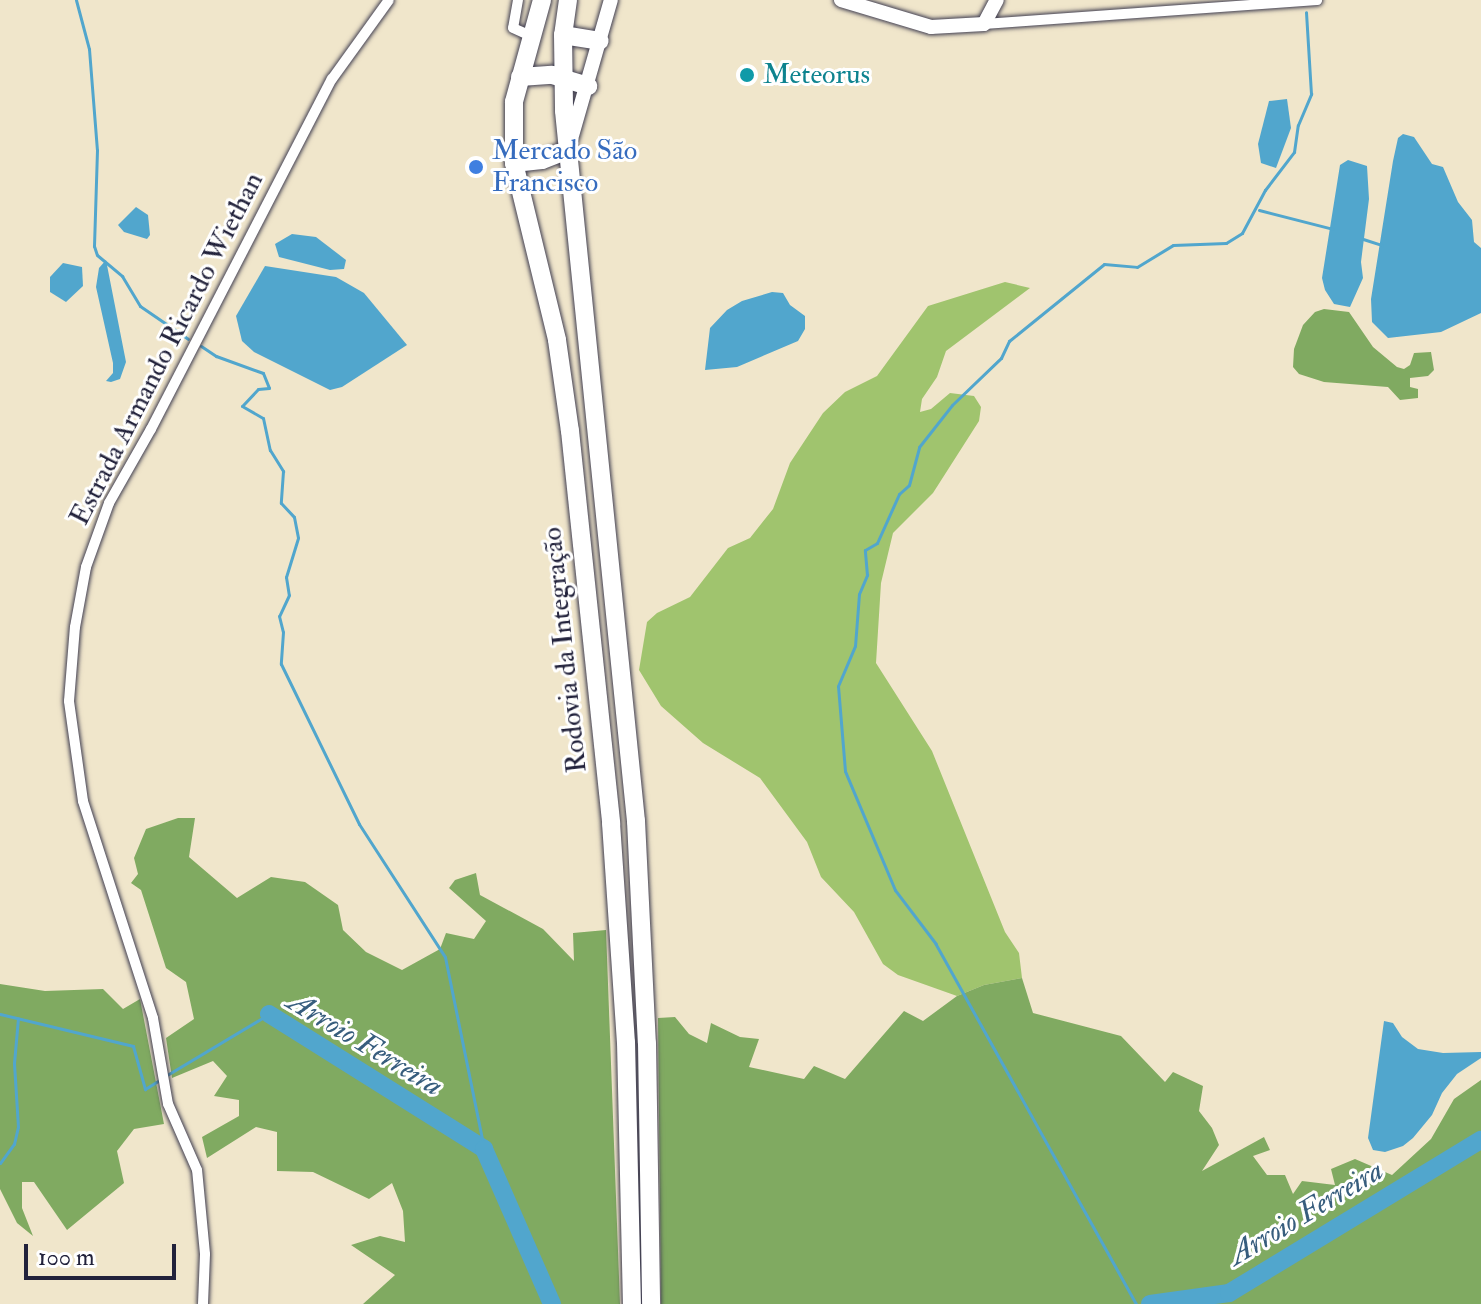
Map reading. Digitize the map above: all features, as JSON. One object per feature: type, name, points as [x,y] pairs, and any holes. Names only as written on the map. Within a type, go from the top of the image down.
[{"type":"highway","name":"Rodovia da Integração","points":[[542,0],[520,77],[512,125],[514,163],[561,370],[606,776],[626,1042],[632,1304]]},
{"type":"highway","name":"Rodovia da Integração","points":[[568,0],[562,78],[636,821],[647,1043],[651,1304]]},
{"type":"highway","points":[[563,35],[600,41]]},
{"type":"highway","points":[[520,77],[541,73],[588,86]]},
{"type":"highway","points":[[514,163],[542,160],[568,150]]},
{"type":"street","name":"Estrada Armando Ricardo Wiethan","points":[[203,1304],[205,1254],[197,1170],[168,1104],[153,1018],[83,801],[69,701],[73,638],[86,567],[114,494],[151,429],[332,79],[389,0]]},
{"type":"street","points":[[518,0],[513,28],[531,36]]},
{"type":"street","points":[[568,150],[611,0]]},
{"type":"street","points":[[841,0],[931,27],[1317,0]]},
{"type":"street","points":[[984,24],[997,0]]},
{"type":"green space","points":[[1005,282],[1030,288],[946,351],[937,377],[922,399],[920,412],[931,409],[950,393],[974,396],[981,407],[979,421],[933,493],[893,533],[881,583],[876,663],[932,751],[1005,932],[1019,953],[1022,978],[984,985],[957,996],[898,975],[883,964],[854,912],[821,877],[807,842],[760,778],[703,743],[661,706],[639,670],[647,622],[657,613],[690,597],[728,548],[750,538],[773,509],[790,463],[823,413],[845,392],[877,376],[928,306]]},
{"type":"green space","points":[[1324,309],[1349,312],[1373,347],[1397,367],[1404,369],[1410,365],[1414,353],[1431,352],[1434,370],[1428,376],[1410,378],[1410,387],[1418,389],[1418,398],[1400,400],[1388,387],[1324,382],[1299,374],[1293,367],[1294,349],[1303,325],[1315,312]]},
{"type":"green space","points":[[178,818],[195,818],[189,857],[237,898],[271,877],[305,882],[338,905],[343,930],[366,952],[402,970],[440,949],[446,933],[474,939],[486,921],[449,888],[455,880],[476,873],[480,895],[543,929],[574,961],[573,933],[606,930],[620,1304],[363,1304],[395,1275],[351,1245],[380,1236],[405,1242],[403,1211],[392,1183],[369,1199],[313,1172],[277,1171],[277,1132],[256,1127],[207,1158],[202,1137],[239,1116],[239,1100],[214,1096],[227,1076],[213,1061],[172,1078],[166,1038],[194,1019],[186,982],[166,968],[141,890],[131,883],[138,874],[134,858],[146,829]]},
{"type":"green space","points":[[1022,978],[1033,1013],[1121,1036],[1165,1082],[1173,1072],[1203,1086],[1199,1111],[1212,1128],[1219,1145],[1202,1171],[1264,1137],[1270,1150],[1253,1156],[1267,1175],[1285,1175],[1293,1194],[1302,1181],[1335,1185],[1331,1169],[1355,1159],[1392,1175],[1431,1139],[1454,1099],[1481,1080],[1481,1304],[661,1304],[658,1018],[675,1017],[689,1034],[707,1043],[711,1023],[740,1037],[759,1039],[749,1067],[804,1079],[814,1066],[845,1079],[904,1011],[923,1021],[957,996],[984,985]]},
{"type":"green space","points":[[0,984],[45,991],[103,989],[123,1009],[140,999],[164,1124],[134,1129],[117,1151],[124,1183],[67,1230],[34,1182],[22,1182],[22,1208],[33,1236],[17,1223],[0,1189]]},
{"type":"water","points":[[1287,99],[1291,128],[1276,168],[1261,163],[1258,144],[1269,101]]},
{"type":"water","points":[[1403,134],[1414,137],[1432,164],[1443,167],[1458,202],[1472,220],[1474,242],[1481,248],[1481,313],[1441,332],[1388,338],[1372,322],[1371,299],[1393,161],[1398,138]]},
{"type":"water","points":[[1348,160],[1367,166],[1369,199],[1361,262],[1363,278],[1350,307],[1334,304],[1322,278],[1340,165]]},
{"type":"water","points":[[136,207],[148,215],[150,235],[147,239],[124,232],[118,225]]},
{"type":"water","points":[[292,234],[316,237],[346,260],[344,269],[330,270],[279,257],[275,244]]},
{"type":"water","points":[[106,260],[126,362],[120,379],[111,382],[106,381],[113,373],[113,363],[96,287],[99,268]]},
{"type":"water","points":[[63,263],[82,267],[83,286],[66,302],[50,292],[50,277]]},
{"type":"water","points":[[265,266],[336,277],[364,293],[407,345],[342,387],[330,390],[254,352],[242,341],[236,316]]},
{"type":"water","points":[[772,292],[783,293],[790,305],[805,316],[805,329],[798,341],[737,367],[705,370],[710,328],[727,310],[742,301]]},
{"type":"water","points":[[1384,1021],[1393,1023],[1402,1037],[1418,1049],[1443,1053],[1481,1052],[1481,1058],[1457,1074],[1442,1093],[1432,1115],[1413,1138],[1403,1146],[1385,1152],[1373,1150],[1368,1138]]},
{"type":"waterway","points":[[76,0],[89,49],[97,150],[94,246],[97,255],[122,276],[140,306],[188,339]]},
{"type":"waterway","points":[[1136,1304],[936,944],[895,890],[845,771],[838,686],[855,646],[859,594],[867,575],[865,550],[877,543],[899,494],[909,485],[919,447],[952,405],[1001,358],[1009,341],[1104,264],[1137,267],[1173,245],[1226,243],[1242,233],[1265,190],[1294,152],[1298,125],[1311,94],[1306,12]]},
{"type":"waterway","points":[[1259,210],[1333,229]]},
{"type":"waterway","points":[[1363,239],[1382,245]]},
{"type":"waterway","points":[[201,346],[216,356],[263,373],[269,388],[258,389],[242,406],[263,418],[270,450],[283,471],[281,503],[294,517],[298,538],[286,577],[289,595],[279,616],[283,632],[281,664],[359,824],[445,957],[484,1149]]},
{"type":"waterway","name":"Arroio Ferreira","points":[[0,1014],[133,1046],[145,1089],[161,1079]]},
{"type":"waterway","name":"Arroio Ferreira","points":[[167,1075],[269,1014]]},
{"type":"waterway","name":"Arroio Ferreira","points":[[269,1014],[484,1149],[552,1304]]},
{"type":"waterway","points":[[0,1163],[14,1144],[18,1127],[14,1063],[18,1018]]},
{"type":"waterway","name":"Arroio Ferreira","points":[[1150,1304],[1229,1293],[1481,1140]]},
{"type":"place","name":"Meteorus","points":[[747,75]]},
{"type":"place","name":"Mercado São Francisco","points":[[476,167]]}]
